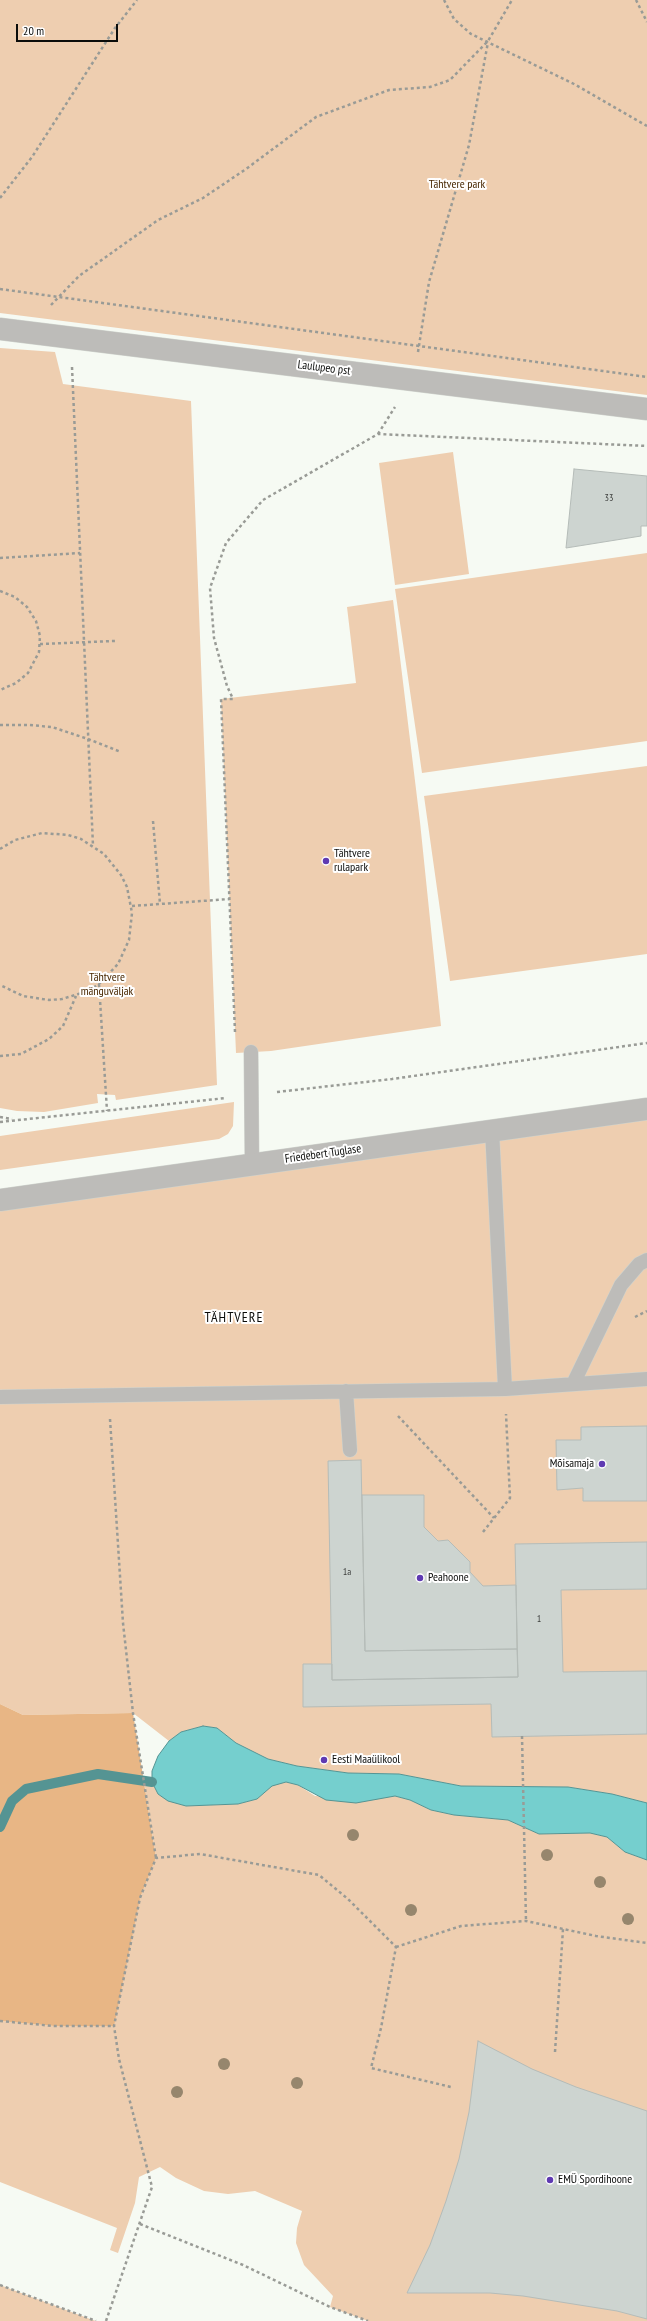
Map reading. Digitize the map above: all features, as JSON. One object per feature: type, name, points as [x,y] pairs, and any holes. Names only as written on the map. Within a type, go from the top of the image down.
[{"type":"street","name":"Laulupeo pst","points":[[0,329],[647,409]]},
{"type":"street","name":"Friedebert Tuglase","points":[[0,1200],[647,1109]]},
{"type":"lane","points":[[251,1052],[250,1095],[252,1164]]},
{"type":"lane","points":[[492,1130],[504,1389]]},
{"type":"lane","points":[[573,1384],[621,1285],[639,1264],[647,1260]]},
{"type":"lane","points":[[0,1397],[108,1394],[504,1389],[647,1379]]},
{"type":"lane","points":[[346,1391],[350,1450]]},
{"type":"path","points":[[0,198],[32,157],[115,28],[137,0]]},
{"type":"path","points":[[444,0],[454,19],[471,34],[574,84],[647,126]]},
{"type":"path","points":[[25,331],[80,276],[158,220],[203,198],[246,170],[316,117],[389,90],[430,87],[450,80],[488,41],[512,0]]},
{"type":"path","points":[[636,0],[647,22]]},
{"type":"path","points":[[414,380],[429,282],[469,145],[488,41]]},
{"type":"path","points":[[0,289],[647,377]]},
{"type":"path","points":[[71,337],[93,846]]},
{"type":"path","points":[[251,1052],[236,1053],[221,699],[233,699],[227,686],[214,638],[210,588],[226,543],[263,500],[378,434],[647,446]]},
{"type":"path","points":[[0,558],[80,553]]},
{"type":"path","points":[[0,591],[15,597],[27,607],[36,621],[40,644],[36,659],[28,673],[16,683],[0,690]]},
{"type":"path","points":[[40,644],[115,641]]},
{"type":"path","points":[[0,725],[52,727],[88,738],[121,752]]},
{"type":"path","points":[[153,821],[160,904]]},
{"type":"path","points":[[0,849],[15,840],[42,833],[68,835],[93,846],[104,854],[121,875],[127,887],[132,906],[132,926],[124,952],[114,969],[99,984],[76,996],[56,1000],[36,999],[22,996],[0,985]]},
{"type":"path","points":[[132,906],[230,899]]},
{"type":"path","points":[[99,984],[107,1111]]},
{"type":"path","points":[[0,1056],[21,1054],[49,1039],[63,1026],[76,996]]},
{"type":"path","points":[[0,1122],[392,1079],[647,1043]]},
{"type":"path","points":[[0,1117],[14,1120]]},
{"type":"path","points":[[483,1532],[510,1498],[504,1389]]},
{"type":"path","points":[[375,1391],[494,1518]]},
{"type":"path","points":[[106,2321],[152,2187],[119,2059],[114,2026],[140,1898],[156,1858],[146,1804],[140,1752],[133,1713],[123,1623],[108,1394]]},
{"type":"path","points":[[522,1736],[526,1921]]},
{"type":"path","points":[[156,1858],[200,1854],[319,1875],[348,1899],[396,1947]]},
{"type":"path","points":[[396,1947],[461,1926],[526,1921],[596,1936],[647,1943]]},
{"type":"path","points":[[555,2052],[563,1929]]},
{"type":"path","points":[[396,1947],[381,2028],[371,2068],[451,2087]]},
{"type":"path","points":[[0,2021],[54,2026],[114,2026]]},
{"type":"path","points":[[140,2224],[242,2265],[330,2307],[368,2321]]},
{"type":"path","points":[[0,2285],[96,2321]]},
{"type":"green space","name":"Tähtvere park","points":[[0,0],[647,0],[647,395],[0,313]]},
{"type":"green space","name":"Tähtvere mänguväljak","points":[[0,348],[55,352],[63,384],[191,401],[217,1085],[116,1100],[115,1095],[97,1094],[98,1103],[44,1112],[17,1111],[0,1108]]},
{"type":"green space","points":[[453,452],[469,574],[395,585],[379,463]]},
{"type":"green space","points":[[647,553],[647,741],[422,773],[395,589]]},
{"type":"green space","name":"Tähtvere rulapark","points":[[393,600],[420,822],[441,1026],[271,1051],[236,1053],[221,699],[356,683],[347,607]]},
{"type":"green space","points":[[647,766],[647,954],[450,981],[424,796]]},
{"type":"green space","points":[[234,1102],[233,1126],[228,1134],[219,1139],[0,1170],[0,1136]]},
{"type":"green space","points":[[647,1109],[647,1803],[612,1794],[568,1787],[461,1786],[399,1774],[348,1773],[297,1766],[268,1759],[236,1743],[217,1728],[203,1726],[181,1732],[169,1741],[133,1713],[23,1715],[0,1704],[0,1200]]},
{"type":"green space","points":[[144,1781],[152,1782],[158,1794],[186,1806],[238,1804],[257,1799],[272,1785],[286,1782],[298,1785],[315,1796],[377,1798],[395,1796],[410,1800],[431,1810],[454,1815],[508,1820],[539,1834],[590,1833],[607,1837],[625,1852],[647,1860],[647,2321],[368,2321],[330,2307],[333,2296],[304,2265],[296,2243],[297,2228],[302,2211],[255,2191],[228,2194],[204,2191],[176,2178],[160,2167],[139,2177],[135,2203],[118,2253],[110,2250],[117,2228],[0,2182],[0,2021],[54,2026],[140,1898],[156,1858]]},
{"type":"green space","points":[[0,2285],[90,2319],[96,2321],[0,2321]]},
{"type":"shaded area","points":[[0,1704],[23,1715],[133,1713],[156,1858],[140,1898],[114,2026],[54,2026],[0,2021]]},
{"type":"water","points":[[203,1726],[217,1728],[236,1743],[268,1759],[297,1766],[348,1773],[399,1774],[461,1786],[568,1787],[612,1794],[647,1803],[647,1860],[625,1852],[607,1837],[590,1833],[539,1834],[508,1820],[454,1815],[431,1810],[410,1800],[395,1796],[356,1803],[326,1800],[298,1785],[286,1782],[272,1786],[257,1799],[238,1804],[186,1806],[168,1801],[158,1794],[152,1782],[152,1771],[158,1756],[169,1741],[181,1732]]},
{"type":"building","points":[[574,469],[647,476],[647,526],[641,526],[641,536],[566,548]]},
{"type":"building","name":"Mõisamaja","points":[[647,1426],[647,1501],[583,1501],[583,1488],[557,1490],[556,1440],[581,1440],[581,1427]]},
{"type":"building","points":[[361,1460],[365,1651],[517,1649],[518,1677],[332,1680],[328,1461]]},
{"type":"building","name":"Peahoone","points":[[362,1495],[424,1495],[424,1527],[438,1541],[448,1540],[470,1562],[470,1572],[483,1586],[516,1585],[517,1649],[365,1651]]},
{"type":"building","points":[[647,1542],[647,1589],[561,1590],[563,1672],[647,1671],[647,1734],[492,1737],[491,1704],[303,1707],[303,1664],[332,1664],[332,1680],[518,1677],[515,1544]]},
{"type":"building","name":"EMÜ Spordihoone","points":[[478,2041],[532,2069],[576,2087],[647,2111],[647,2319],[617,2311],[523,2296],[490,2293],[407,2293],[430,2245],[459,2159],[469,2112]]},
{"type":"waterway","points":[[0,1827],[12,1801],[26,1789],[98,1774],[152,1782]]},
{"type":"place","name":"Tähtvere rulapark","points":[[326,861]]},
{"type":"place","name":"Mõisamaja","points":[[602,1464]]},
{"type":"place","name":"Peahoone","points":[[420,1578]]},
{"type":"place","name":"Eesti Maaülikool","points":[[324,1760]]},
{"type":"place","name":"EMÜ Spordihoone","points":[[550,2180]]},
{"type":"district","name":"TÄHTVERE","points":[[234,1318]]}]
